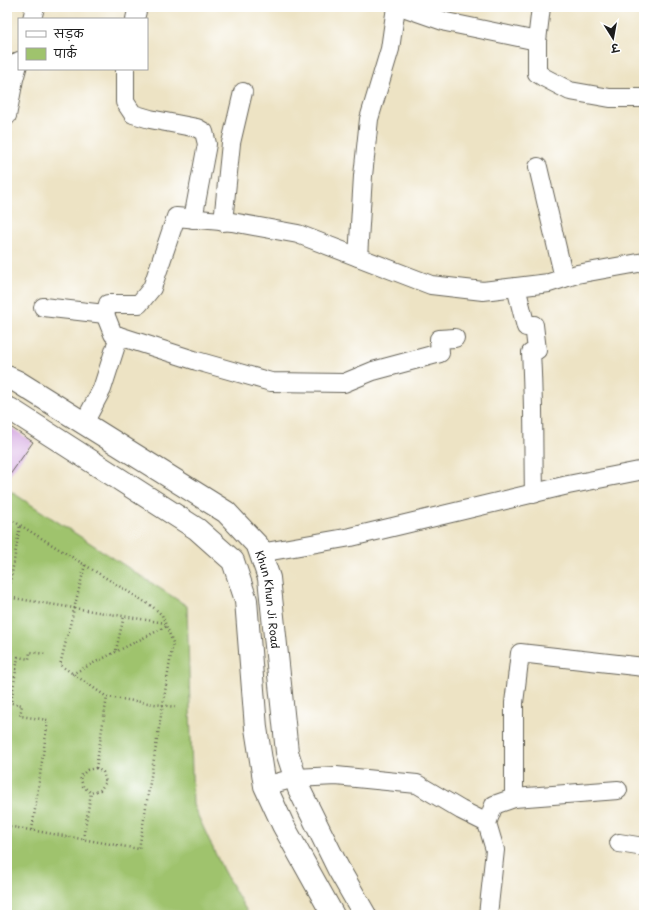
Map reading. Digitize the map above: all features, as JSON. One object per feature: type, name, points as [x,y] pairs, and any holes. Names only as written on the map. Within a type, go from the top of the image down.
[{"type":"main road","name":"Khun Khun Ji Road","points":[[7,377],[18,382],[226,512],[258,546],[269,578],[287,752],[299,790],[338,868],[365,915]]},
{"type":"main road","name":"Khun Khun Ji Road","points":[[7,409],[10,409],[197,529],[233,561],[246,600],[256,728],[265,786],[283,825],[333,915]]},
{"type":"street","points":[[32,18],[35,7]]},
{"type":"street","points":[[135,18],[138,7]]},
{"type":"street","points":[[358,257],[363,176],[370,119],[390,49],[396,7]]},
{"type":"street","points":[[402,7],[446,22],[537,41]]},
{"type":"street","points":[[541,7],[537,41],[536,73],[570,91],[610,98],[644,98]]},
{"type":"street","points":[[7,116],[18,65]]},
{"type":"street","points":[[125,70],[125,102],[133,114],[150,119],[197,128],[204,132],[207,144],[193,219]]},
{"type":"street","points":[[223,222],[231,143],[243,92]]},
{"type":"street","points":[[538,167],[564,278]]},
{"type":"street","points":[[455,338],[439,339],[440,353],[373,371],[344,383],[271,382],[197,361],[113,334],[105,314],[108,304],[139,304],[152,288],[176,217],[223,222],[298,234],[431,285],[483,291],[549,283],[577,274],[644,262]]},
{"type":"street","points":[[516,287],[526,327],[534,325],[537,350],[531,353],[534,400],[534,494]]},
{"type":"street","points":[[43,307],[105,314]]},
{"type":"street","points":[[84,423],[102,389],[119,336]]},
{"type":"street","points":[[260,553],[351,537],[568,485],[644,470]]},
{"type":"street","points":[[514,798],[514,703],[520,653],[644,667]]},
{"type":"street","points":[[265,786],[295,778],[336,776],[417,784],[461,810],[487,823]]},
{"type":"street","points":[[488,915],[495,850],[487,823],[494,804],[514,798],[618,790]]},
{"type":"street","points":[[619,843],[644,847]]},
{"type":"path","points":[[7,517],[153,607],[162,615],[173,643],[139,849],[7,826]]},
{"type":"path","points":[[7,603],[20,525]]},
{"type":"path","points":[[85,565],[60,665],[107,697],[175,707]]},
{"type":"path","points":[[8,597],[165,623]]},
{"type":"path","points":[[116,651],[124,616]]},
{"type":"path","points":[[72,674],[167,626]]},
{"type":"path","points":[[32,830],[48,720],[20,716],[22,704],[11,703],[18,657],[29,659],[30,652],[46,654]]},
{"type":"path","points":[[7,668],[16,669]]},
{"type":"path","points":[[7,691],[13,692]]},
{"type":"path","points":[[96,768],[107,697]]},
{"type":"path","points":[[96,768],[103,772],[106,782],[100,790],[91,793],[83,786],[80,777],[87,770],[96,768]]},
{"type":"path","points":[[83,839],[91,793]]},
{"type":"green space","points":[[7,489],[187,606],[193,805],[223,870],[249,915],[7,915]]},
{"type":"building","points":[[9,426],[33,442],[7,479],[7,428]]}]
